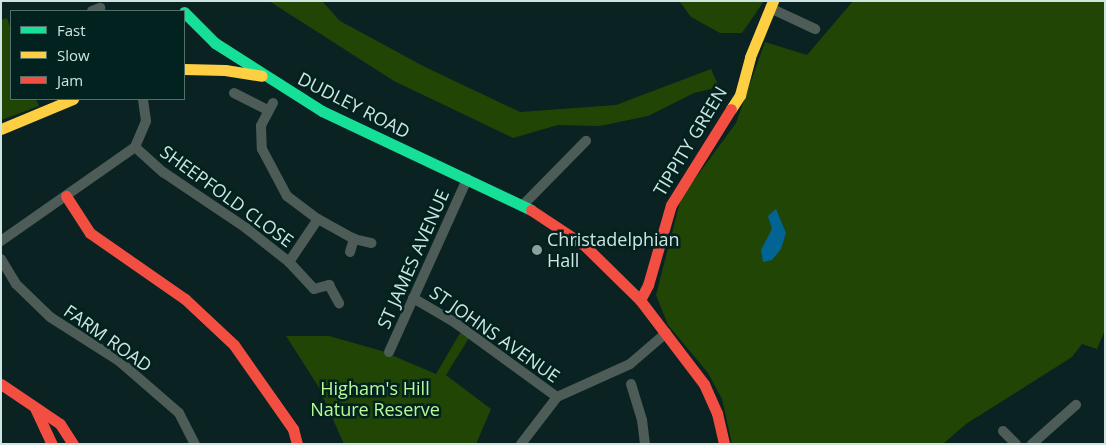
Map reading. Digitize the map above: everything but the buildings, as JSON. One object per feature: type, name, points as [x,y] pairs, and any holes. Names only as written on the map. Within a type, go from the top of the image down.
[{"type":"street","points":[[772,5],[816,29]]},
{"type":"street","name":"TIPPITY GREEN","points":[[640,300],[648,286],[671,205],[740,95],[750,57],[772,5]]},
{"type":"street","name":"DUDLEY ROAD","points":[[185,14],[215,43],[322,111],[524,205],[584,245],[640,300],[704,384],[717,413],[724,444]]},
{"type":"street","points":[[185,68],[225,70],[266,76]]},
{"type":"street","points":[[234,93],[270,107],[260,133],[262,149],[287,196],[318,219],[354,239],[372,243]]},
{"type":"street","points":[[1,129],[72,100]]},
{"type":"street","points":[[1,241],[134,147],[146,121],[143,100]]},
{"type":"street","points":[[524,205],[586,141]]},
{"type":"street","name":"SHEEPFOLD CLOSE","points":[[134,147],[163,172],[246,228],[289,262],[314,288],[324,284],[332,287],[338,303]]},
{"type":"street","name":"ST JAMES AVENUE","points":[[389,352],[467,179]]},
{"type":"street","points":[[66,196],[90,233],[185,299],[234,345],[293,429],[297,444]]},
{"type":"street","points":[[289,262],[318,219]]},
{"type":"street","points":[[350,252],[354,239]]},
{"type":"street","name":"FARM ROAD","points":[[1,259],[16,284],[50,317],[119,361],[179,413],[195,444]]},
{"type":"street","name":"ST JOHNS AVENUE","points":[[413,298],[454,322],[557,397]]},
{"type":"street","points":[[522,444],[557,397],[630,364],[666,333]]},
{"type":"street","points":[[1,384],[32,403],[60,424],[73,444]]},
{"type":"street","points":[[631,384],[642,420],[644,444]]},
{"type":"street","points":[[32,403],[52,444]]},
{"type":"street","points":[[1032,444],[1076,405]]},
{"type":"street","points":[[1003,431],[1016,444]]},
{"type":"green space","points":[[269,1],[322,1],[340,21],[425,67],[520,112],[616,105],[711,69],[719,87],[694,93],[648,116],[600,126],[558,125],[513,138],[394,81]]},
{"type":"green space","points":[[679,1],[764,1],[742,33],[720,33],[691,17]]},
{"type":"green space","points":[[853,1],[1105,1],[1105,330],[1097,349],[1082,344],[1072,357],[966,424],[943,444],[732,444],[722,399],[708,373],[668,325],[656,295],[681,198],[736,123],[765,42],[807,55]]},
{"type":"green space","points":[[7,18],[10,27],[10,100],[36,100],[39,106],[1,120],[1,20]]},
{"type":"green space","name":"Higham's Hill Nature Reserve","points":[[460,333],[469,338],[446,375],[491,409],[476,444],[344,444],[318,386],[286,336],[329,336],[382,351],[436,374]]},
{"type":"water","points":[[776,209],[786,233],[781,249],[772,260],[763,262],[761,250],[772,229],[768,216]]},
{"type":"traffic: fast","points":[[185,13],[215,43],[322,111],[531,210]]},
{"type":"traffic: slow","points":[[731,109],[740,95],[750,57],[773,1]]},
{"type":"traffic: slow","points":[[185,69],[225,70],[262,76]]},
{"type":"traffic: slow","points":[[1,129],[71,100]]},
{"type":"traffic: jam","points":[[640,300],[648,285],[671,205],[731,109]]},
{"type":"traffic: jam","points":[[66,196],[90,233],[185,299],[234,345],[293,429],[297,444]]},
{"type":"traffic: jam","points":[[531,210],[584,245],[640,300],[704,384],[717,413],[724,444]]},
{"type":"traffic: jam","points":[[1,384],[60,424],[73,444]]},
{"type":"traffic: jam","points":[[35,408],[52,444]]},
{"type":"place","name":"Christadelphian Hall","points":[[537,250]]}]
